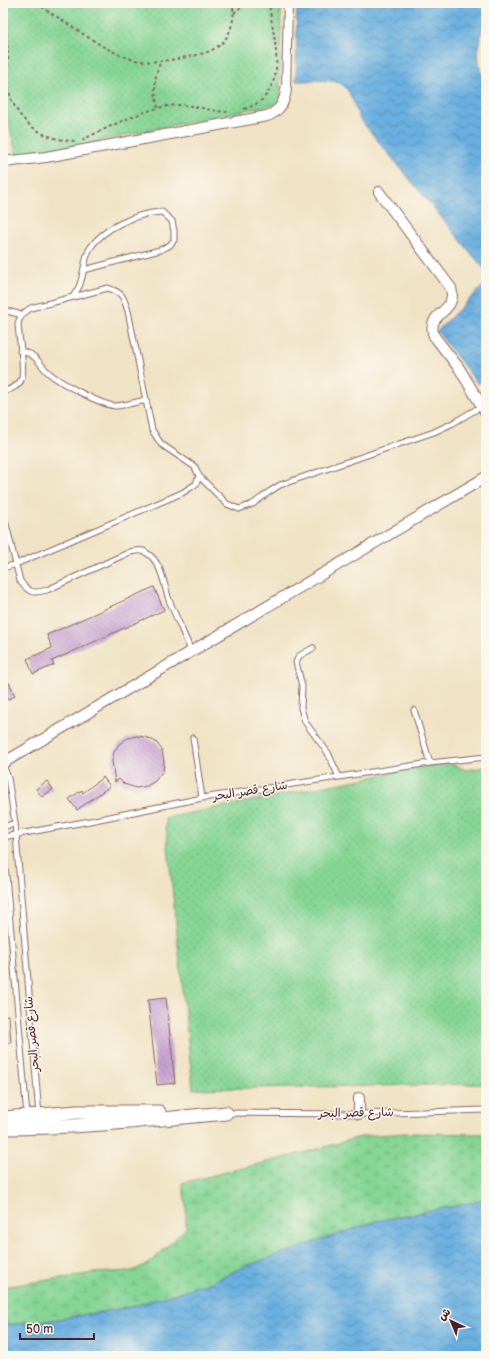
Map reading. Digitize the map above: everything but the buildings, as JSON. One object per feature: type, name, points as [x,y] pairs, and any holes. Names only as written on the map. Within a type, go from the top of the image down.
[{"type":"street","points":[[3,162],[54,156],[267,116],[275,112],[282,106],[286,95],[288,3]]},
{"type":"street","points":[[379,192],[451,288],[453,297],[452,302],[433,322],[432,331],[434,336],[464,374],[484,409]]},
{"type":"street","points":[[3,764],[486,477]]},
{"type":"street","points":[[359,1098],[359,1114]]},
{"type":"street","name":"شارع قصر البحر","points":[[3,1128],[102,1111],[226,1113]]},
{"type":"street","name":"شارع قصر البحر","points":[[3,1118],[34,1122]]},
{"type":"lane","points":[[73,297],[80,284],[85,261],[90,250],[98,240],[120,223],[144,215],[162,212],[172,221],[174,240],[170,245],[160,250],[84,270]]},
{"type":"lane","points":[[3,392],[14,388],[22,379],[23,370],[18,323],[22,315],[31,308],[108,288],[119,292],[124,299],[128,311],[152,430],[160,444],[195,467],[199,476],[227,504],[239,509],[253,504],[280,485],[434,432],[484,409]]},
{"type":"lane","points":[[3,310],[22,315]]},
{"type":"lane","points":[[20,351],[28,352],[36,357],[45,369],[56,379],[98,402],[116,406],[146,400]]},
{"type":"lane","points":[[3,568],[16,564],[182,493],[196,484],[199,476]]},
{"type":"lane","points":[[3,501],[3,509]]},
{"type":"lane","points":[[3,512],[20,582],[32,592],[38,593],[130,552],[139,550],[146,552],[154,559],[158,567],[169,600],[191,651]]},
{"type":"lane","points":[[313,648],[299,656],[296,662],[302,686],[301,708],[305,722],[328,753],[339,777]]},
{"type":"lane","points":[[414,710],[430,763]]},
{"type":"lane","points":[[193,738],[202,798]]},
{"type":"lane","name":"شارع قصر البحر","points":[[3,837],[202,798],[430,763],[486,757]]},
{"type":"lane","name":"شارع قصر البحر","points":[[3,764],[9,783],[15,834],[31,1021],[34,1122]]},
{"type":"lane","points":[[3,827],[14,824]]},
{"type":"lane","name":"شارع قصر البحر","points":[[3,842],[19,1022],[34,1122]]},
{"type":"lane","points":[[19,1022],[31,1021]]},
{"type":"lane","name":"شارع قصر البحر","points":[[226,1113],[359,1114],[486,1110]]},
{"type":"path","points":[[4,3],[8,84],[11,99],[29,125],[39,132],[59,140],[80,141],[158,108],[178,105],[229,112],[236,111]]},
{"type":"path","points":[[37,3],[120,55],[139,61],[161,61],[203,54],[213,50],[219,45],[230,30],[234,13],[232,3]]},
{"type":"path","points":[[234,13],[246,3]]},
{"type":"path","points":[[243,110],[258,104],[267,95],[274,82],[277,67],[269,3]]},
{"type":"path","points":[[158,108],[154,90],[155,77],[161,61]]},
{"type":"green space","points":[[3,3],[281,3],[280,103],[17,158],[3,97]]},
{"type":"green space","points":[[447,762],[466,770],[486,767],[486,1084],[193,1089],[165,818]]},
{"type":"green space","points":[[405,1133],[486,1134],[486,1200],[377,1221],[249,1265],[207,1284],[130,1307],[53,1320],[3,1325],[3,1287],[93,1273],[132,1271],[150,1263],[186,1228],[186,1205],[182,1183],[303,1153],[364,1136]]},
{"type":"water","points":[[297,3],[486,3],[480,42],[479,61],[481,70],[486,79],[486,271],[359,118],[352,99],[344,86],[340,83],[332,81],[296,81]]},
{"type":"water","points":[[486,283],[486,377],[478,384],[437,331]]},
{"type":"water","points":[[486,1200],[486,1356],[3,1356],[3,1325],[53,1320],[130,1307],[207,1284],[248,1265],[377,1221]]}]
